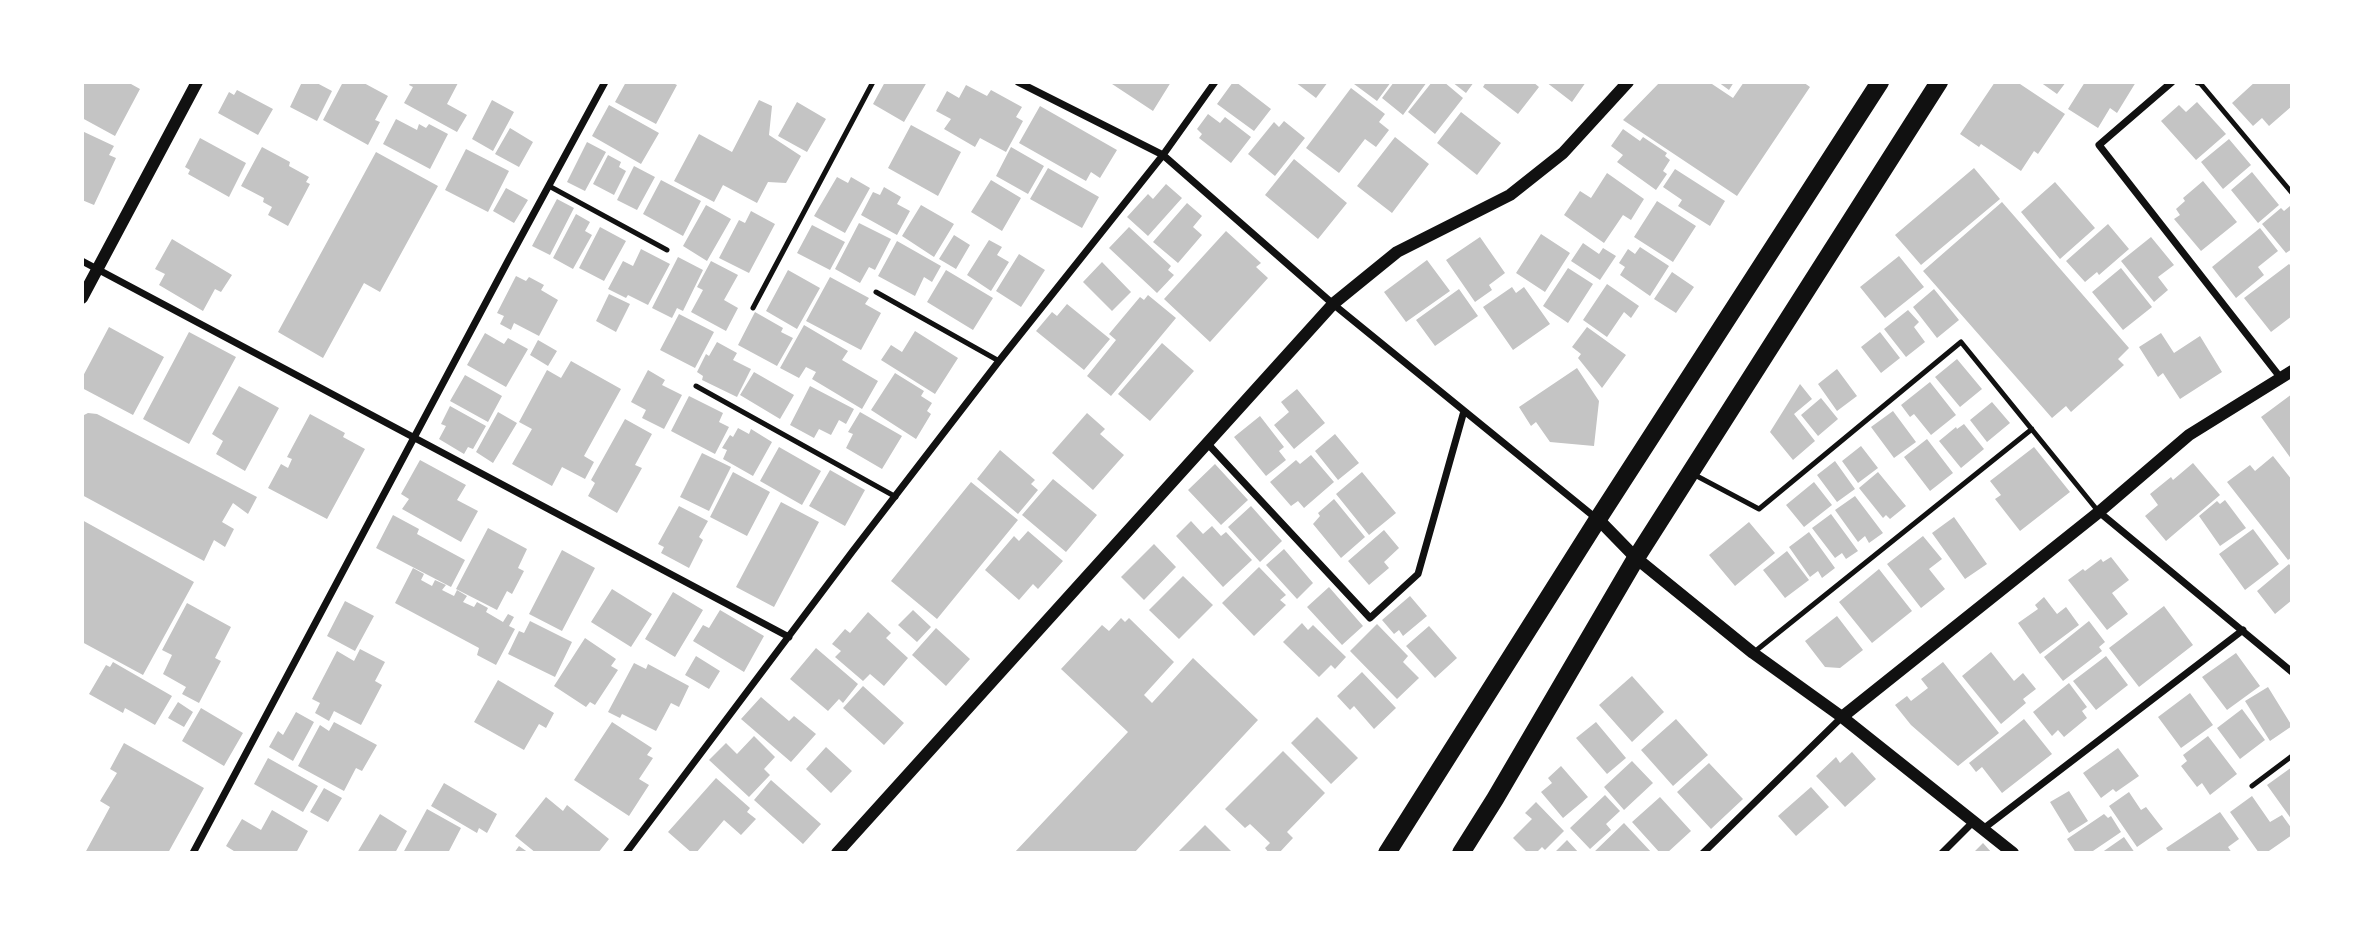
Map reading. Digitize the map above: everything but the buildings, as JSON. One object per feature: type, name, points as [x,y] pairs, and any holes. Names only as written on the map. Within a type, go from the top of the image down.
[{"type":"main road","points":[[1387,853],[1598,519],[1880,82]]},
{"type":"main road","points":[[1461,853],[1636,558],[1939,82]]},
{"type":"street","points":[[82,298],[197,82]]},
{"type":"street","points":[[194,853],[606,82]]},
{"type":"street","points":[[1018,82],[1163,155],[1333,304],[1598,519],[1636,558],[1753,653],[1842,717],[2013,853]]},
{"type":"street","points":[[626,853],[852,552],[1163,155],[1215,82]]},
{"type":"street","points":[[837,853],[1333,304],[1397,252],[1510,195],[1563,153],[1628,82]]},
{"type":"street","points":[[1703,853],[1842,717],[2099,512],[2189,435],[2286,374],[2099,145],[2172,82]]},
{"type":"street","points":[[82,261],[789,637]]},
{"type":"street","points":[[1207,443],[1370,618],[1418,574],[1464,411]]},
{"type":"street","points":[[2099,512],[2290,667]]},
{"type":"street","points":[[1942,853],[2243,630]]},
{"type":"lane","points":[[753,308],[873,82]]},
{"type":"lane","points":[[2200,83],[2292,193]]},
{"type":"lane","points":[[549,186],[667,250]]},
{"type":"lane","points":[[876,292],[999,361]]},
{"type":"lane","points":[[1690,473],[1759,509],[1961,342],[2099,512]]},
{"type":"lane","points":[[696,386],[896,497]]},
{"type":"lane","points":[[1753,653],[2032,429]]},
{"type":"lane","points":[[2252,786],[2292,756]]}]
